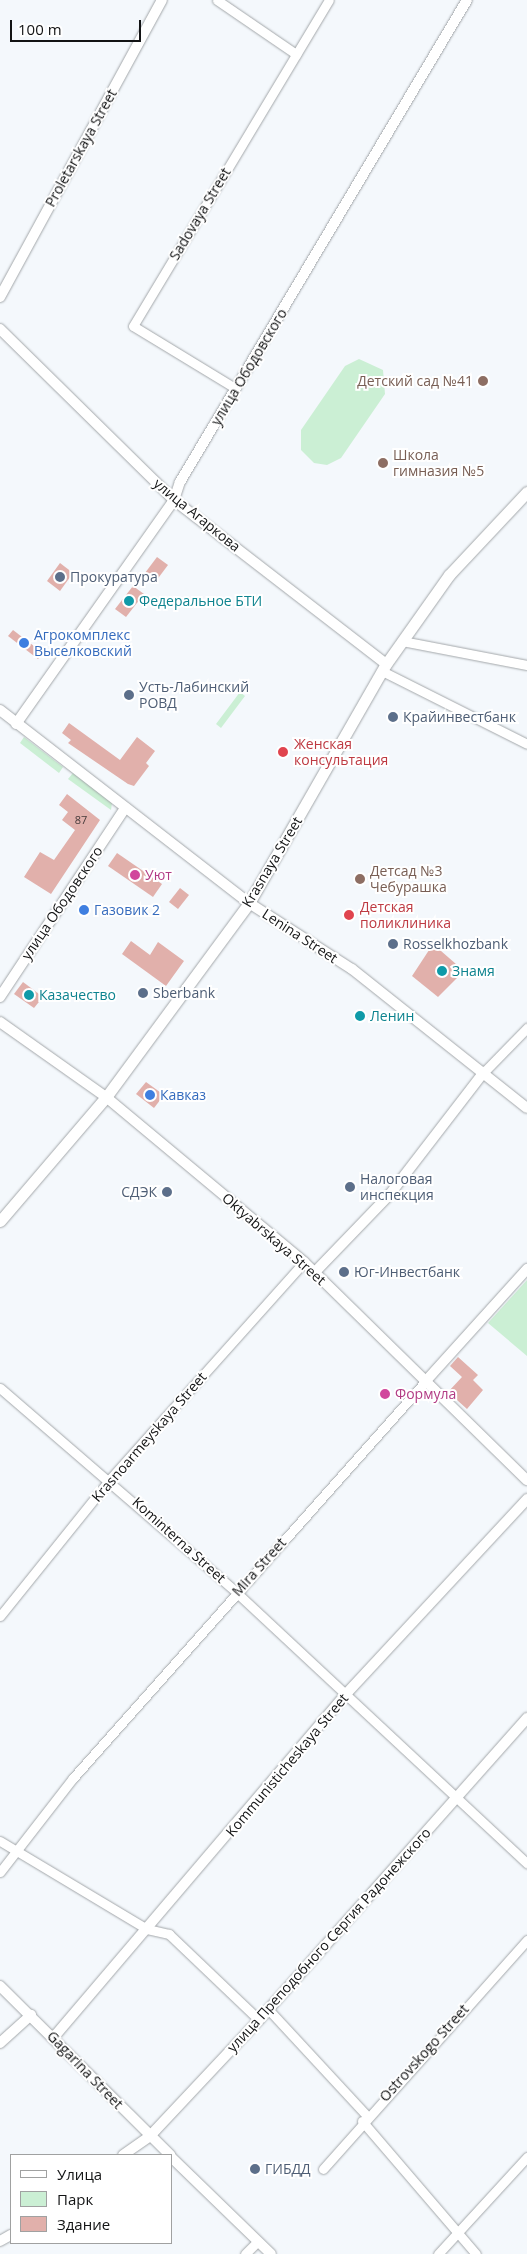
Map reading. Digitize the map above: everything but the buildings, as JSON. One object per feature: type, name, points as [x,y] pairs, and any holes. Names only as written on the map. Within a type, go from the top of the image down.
[{"type":"main road","name":"Krasnaya Street","points":[[0,1221],[106,1096],[249,903],[384,668],[402,641],[449,575],[527,492]]},
{"type":"street","name":"Proletarskaya Street","points":[[0,297],[162,0]]},
{"type":"street","points":[[217,0],[296,54]]},
{"type":"street","name":"Sadovaya Street","points":[[235,388],[133,326],[329,0]]},
{"type":"street","name":"улица Ободовского","points":[[16,724],[174,500],[235,388],[467,0]]},
{"type":"street","name":"улица Агаркова","points":[[0,329],[174,500],[384,668],[527,744]]},
{"type":"street","points":[[402,641],[527,665]]},
{"type":"street","name":"Lenina Street","points":[[0,710],[249,903],[352,969],[527,1108]]},
{"type":"street","name":"улица Ободовского","points":[[0,998],[125,808]]},
{"type":"street","name":"Oktyabrskaya Street","points":[[0,1022],[106,1096],[304,1262],[424,1383],[527,1480]]},
{"type":"street","points":[[315,1272],[390,1194],[484,1072],[527,1028]]},
{"type":"street","name":"Krasnoarmeyskaya Street","points":[[0,1616],[110,1479],[304,1262]]},
{"type":"street","name":"Mira Street","points":[[0,1872],[73,1778],[236,1592],[527,1269]]},
{"type":"street","name":"Kominterna Street","points":[[0,1388],[110,1479],[236,1592],[347,1693],[455,1798],[527,1863]]},
{"type":"street","name":"Kommunisticheskaya Street","points":[[54,2037],[347,1693],[527,1499]]},
{"type":"street","name":"улица Преподобного Сергия Радонежского","points":[[124,2154],[150,2136],[269,2010],[527,1718]]},
{"type":"street","points":[[0,1841],[147,1930],[169,1934],[259,2020]]},
{"type":"street","name":"Ostrovskogo Street","points":[[323,2169],[364,2119],[527,1940]]},
{"type":"street","name":"Gagarina Street","points":[[0,1986],[54,2037],[169,2154]]},
{"type":"street","points":[[269,2010],[364,2119],[458,2236],[476,2254]]},
{"type":"street","points":[[0,2042],[31,2015]]},
{"type":"street","name":"Gagarina Street","points":[[172,2157],[271,2254]]},
{"type":"street","points":[[438,2254],[458,2236],[527,2157]]},
{"type":"street","points":[[245,2254],[258,2241]]},
{"type":"green space","points":[[359,359],[383,370],[385,394],[341,458],[327,465],[314,463],[301,450],[301,430],[345,366]]},
{"type":"green space","points":[[240,692],[245,696],[221,728],[216,724]]},
{"type":"green space","points":[[24,737],[63,767],[59,773],[20,743]]},
{"type":"green space","points":[[73,773],[112,803],[111,810],[68,779]]},
{"type":"green space","points":[[527,1280],[527,1356],[488,1323]]},
{"type":"place","name":"Детский сад №41","points":[[483,381]]},
{"type":"place","name":"Школа гимназия №5","points":[[383,463]]},
{"type":"place","name":"Прокуратура","points":[[60,577]]},
{"type":"place","name":"Федеральное БТИ","points":[[129,601]]},
{"type":"place","name":"Агрокомплекс Выселковский","points":[[24,643]]},
{"type":"place","name":"Усть-Лабинский РОВД","points":[[129,695]]},
{"type":"place","name":"Крайинвестбанк","points":[[393,717]]},
{"type":"place","name":"Женская консультация","points":[[283,752]]},
{"type":"place","name":"Уют","points":[[135,875]]},
{"type":"place","name":"Детсад №3 Чебурашка","points":[[360,879]]},
{"type":"place","name":"Газовик 2","points":[[84,910]]},
{"type":"place","name":"Детская поликлиника","points":[[349,915]]},
{"type":"place","name":"Rosselkhozbank","points":[[393,944]]},
{"type":"place","name":"Знамя","points":[[442,971]]},
{"type":"place","name":"Sberbank","points":[[143,993]]},
{"type":"place","name":"Казачество","points":[[29,995]]},
{"type":"place","name":"Ленин","points":[[360,1016]]},
{"type":"place","name":"Кавказ","points":[[150,1095]]},
{"type":"place","name":"Налоговая инспекция","points":[[350,1187]]},
{"type":"place","name":"СДЭК","points":[[167,1192]]},
{"type":"place","name":"Юг-Инвестбанк","points":[[344,1272]]},
{"type":"place","name":"Формула","points":[[385,1394]]},
{"type":"place","name":"ГИБДД","points":[[255,2169]]}]
